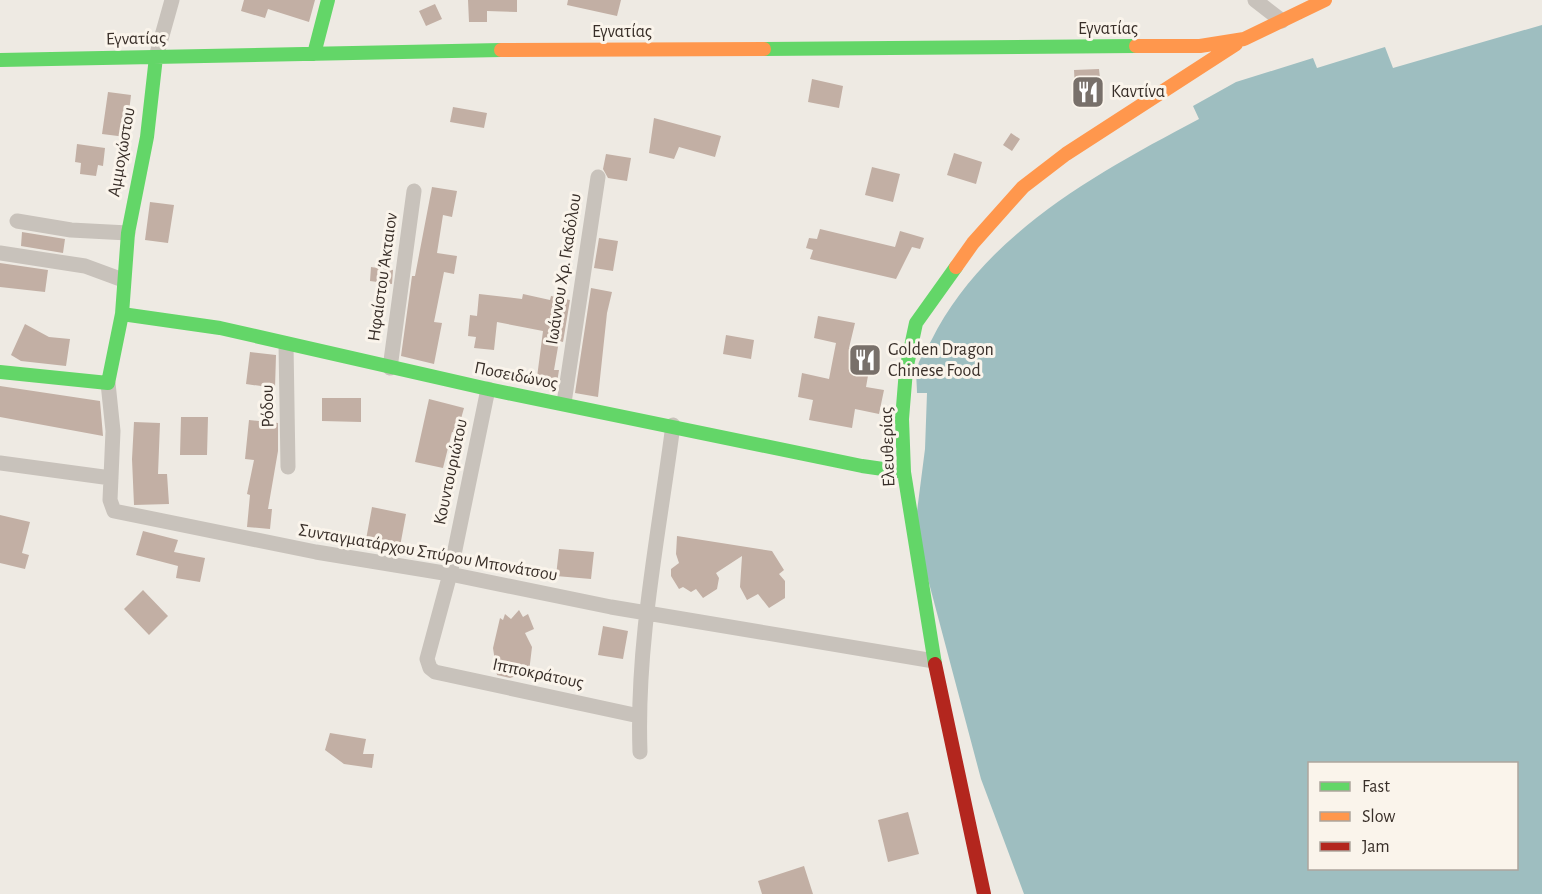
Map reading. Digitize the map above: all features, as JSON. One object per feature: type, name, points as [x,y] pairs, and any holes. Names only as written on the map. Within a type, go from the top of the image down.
[{"type":"street","name":"Αμμοχώστου","points":[[122,314],[128,233],[147,137],[156,57],[172,0]]},
{"type":"street","points":[[314,54],[327,0]]},
{"type":"street","points":[[1255,0],[1282,21]]},
{"type":"street","points":[[1244,39],[1325,0]]},
{"type":"street","name":"Εγνατίας","points":[[0,60],[521,50],[1176,47],[1226,44],[1244,39]]},
{"type":"street","name":"Ελευθερίας","points":[[984,894],[934,661],[904,472],[902,419],[906,370],[916,323],[973,243],[1023,187],[1066,154],[1244,39]]},
{"type":"street","name":"Ιωάννου Χρ. Γκαδόλου","points":[[564,403],[598,177]]},
{"type":"street","name":"Ηφαίστου Άκταιον","points":[[390,368],[414,191]]},
{"type":"street","points":[[16,221],[71,230],[128,233]]},
{"type":"street","points":[[0,253],[85,266],[123,280]]},
{"type":"street","name":"Ποσειδώνος","points":[[122,314],[219,328],[488,389],[673,425],[862,466],[904,472]]},
{"type":"street","name":"Συνταγματάρχου Σπύρου Μπονάτσου","points":[[122,314],[108,383],[113,431],[110,506],[114,511],[316,552],[450,574],[611,607],[934,661]]},
{"type":"street","name":"Ρόδου","points":[[286,344],[288,467]]},
{"type":"street","points":[[0,372],[108,383]]},
{"type":"street","name":"Κουντουριώτου","points":[[430,668],[427,659],[450,574],[488,389]]},
{"type":"street","points":[[640,752],[639,716],[648,612],[673,425]]},
{"type":"street","points":[[0,463],[111,478]]},
{"type":"street","name":"Ιπποκράτους","points":[[430,668],[435,672],[639,716]]},
{"type":"water","points":[[1542,25],[1542,894],[1024,894],[981,779],[925,568],[916,519],[925,449],[927,393],[917,393],[919,362],[954,303],[981,269],[1012,238],[1083,185],[1199,119],[1193,106],[1236,82],[1313,58],[1317,68],[1385,47],[1393,68]]},
{"type":"building","points":[[244,0],[315,0],[309,22],[268,9],[265,18],[241,11]]},
{"type":"building","points":[[468,0],[517,0],[517,12],[487,11],[487,22],[469,22]]},
{"type":"building","points":[[568,0],[621,0],[617,16],[567,5]]},
{"type":"building","points":[[435,4],[442,19],[426,26],[419,11]]},
{"type":"building","name":"Καντίνα","points":[[1099,69],[1102,97],[1092,98],[1092,106],[1076,107],[1074,70]]},
{"type":"building","points":[[812,79],[843,86],[839,108],[808,102]]},
{"type":"building","points":[[108,92],[131,95],[126,137],[102,134]]},
{"type":"building","points":[[453,107],[487,113],[484,128],[450,122]]},
{"type":"building","points":[[654,118],[721,136],[715,157],[679,147],[674,159],[649,153]]},
{"type":"building","points":[[1011,133],[1020,139],[1012,151],[1003,145]]},
{"type":"building","points":[[77,144],[105,148],[103,166],[98,165],[96,176],[80,174],[81,163],[75,162]]},
{"type":"building","points":[[954,153],[982,162],[976,184],[947,175]]},
{"type":"building","points":[[606,154],[631,158],[627,181],[608,178],[603,169]]},
{"type":"building","points":[[872,167],[900,174],[893,202],[865,195]]},
{"type":"building","points":[[432,187],[457,191],[452,217],[443,215],[437,253],[457,256],[454,274],[444,272],[434,322],[442,323],[434,364],[401,356],[412,276],[415,276]]},
{"type":"building","points":[[150,202],[174,205],[168,243],[145,240]]},
{"type":"building","points":[[820,229],[895,247],[900,231],[924,238],[920,249],[912,247],[896,279],[810,259],[813,250],[806,248],[809,238],[817,239]]},
{"type":"building","points":[[22,232],[65,239],[63,253],[21,246]]},
{"type":"building","points":[[599,238],[618,241],[613,271],[594,268]]},
{"type":"building","points":[[0,263],[48,270],[45,292],[0,287]]},
{"type":"building","points":[[371,267],[393,270],[392,284],[370,281]]},
{"type":"building","points":[[591,288],[612,292],[607,313],[598,397],[575,393]]},
{"type":"building","points":[[479,294],[522,299],[523,294],[550,300],[551,296],[570,300],[563,342],[559,341],[554,370],[559,370],[556,389],[536,385],[543,331],[497,322],[494,350],[474,348],[476,337],[468,336],[470,315],[477,316]]},
{"type":"building","points":[[818,316],[855,323],[849,348],[872,353],[866,387],[884,390],[879,414],[855,409],[852,428],[809,420],[813,400],[798,397],[802,373],[829,379],[836,343],[814,338]]},
{"type":"building","points":[[25,324],[49,337],[70,339],[66,366],[21,361],[11,355]]},
{"type":"building","points":[[726,335],[754,340],[751,359],[723,354]]},
{"type":"building","points":[[250,352],[276,355],[275,388],[246,384]]},
{"type":"building","points":[[0,386],[100,401],[103,436],[0,417]]},
{"type":"building","points":[[322,398],[361,398],[361,422],[322,421]]},
{"type":"building","points":[[429,399],[464,408],[457,433],[452,432],[443,468],[415,462]]},
{"type":"building","points":[[181,417],[208,417],[207,455],[180,455]]},
{"type":"building","points":[[249,420],[278,423],[278,451],[268,509],[272,509],[270,529],[247,527],[250,495],[247,494],[254,460],[245,459]]},
{"type":"building","points":[[134,422],[160,423],[158,474],[167,474],[169,504],[134,505],[132,459]]},
{"type":"building","points":[[372,507],[406,514],[399,552],[365,545]]},
{"type":"building","points":[[0,515],[30,522],[22,553],[29,555],[25,569],[0,563]]},
{"type":"building","points":[[143,531],[178,540],[174,552],[205,558],[200,582],[176,578],[178,566],[136,555]]},
{"type":"building","points":[[677,536],[772,551],[784,570],[779,574],[785,581],[785,598],[769,608],[758,594],[747,600],[740,587],[742,556],[716,573],[719,578],[717,589],[703,598],[696,589],[691,592],[683,587],[679,589],[671,576],[671,569],[679,563],[676,554]]},
{"type":"building","points":[[559,549],[594,552],[591,579],[556,576]]},
{"type":"building","points":[[143,590],[168,616],[149,635],[124,609]]},
{"type":"building","points":[[519,610],[523,617],[528,614],[534,629],[525,633],[532,647],[529,672],[510,678],[497,675],[493,648],[500,618],[503,620],[505,614],[511,619]]},
{"type":"building","points":[[603,626],[628,631],[623,659],[598,655]]},
{"type":"building","points":[[330,733],[366,739],[363,754],[374,754],[372,768],[344,764],[325,750]]},
{"type":"building","points":[[908,812],[919,854],[888,862],[878,820]]},
{"type":"building","points":[[804,866],[813,894],[762,894],[758,881]]},
{"type":"traffic: fast","points":[[314,54],[328,0]]},
{"type":"traffic: fast","points":[[764,49],[1136,46]]},
{"type":"traffic: fast","points":[[0,60],[501,50]]},
{"type":"traffic: fast","points":[[0,372],[108,383],[122,314],[128,233],[147,137],[156,57]]},
{"type":"traffic: fast","points":[[935,664],[904,472],[902,419],[906,370],[916,323],[956,267]]},
{"type":"traffic: fast","points":[[122,314],[220,328],[488,389],[862,466],[904,472]]},
{"type":"traffic: slow","points":[[1136,46],[1200,46],[1244,39],[1325,0]]},
{"type":"traffic: slow","points":[[956,267],[973,243],[1023,187],[1066,154],[1236,44]]},
{"type":"traffic: slow","points":[[501,50],[764,49]]},
{"type":"traffic: jam","points":[[935,664],[984,894]]},
{"type":"place","name":"Καντίνα","points":[[1088,92]]},
{"type":"place","name":"Golden Dragon Chinese Food","points":[[865,360]]}]
